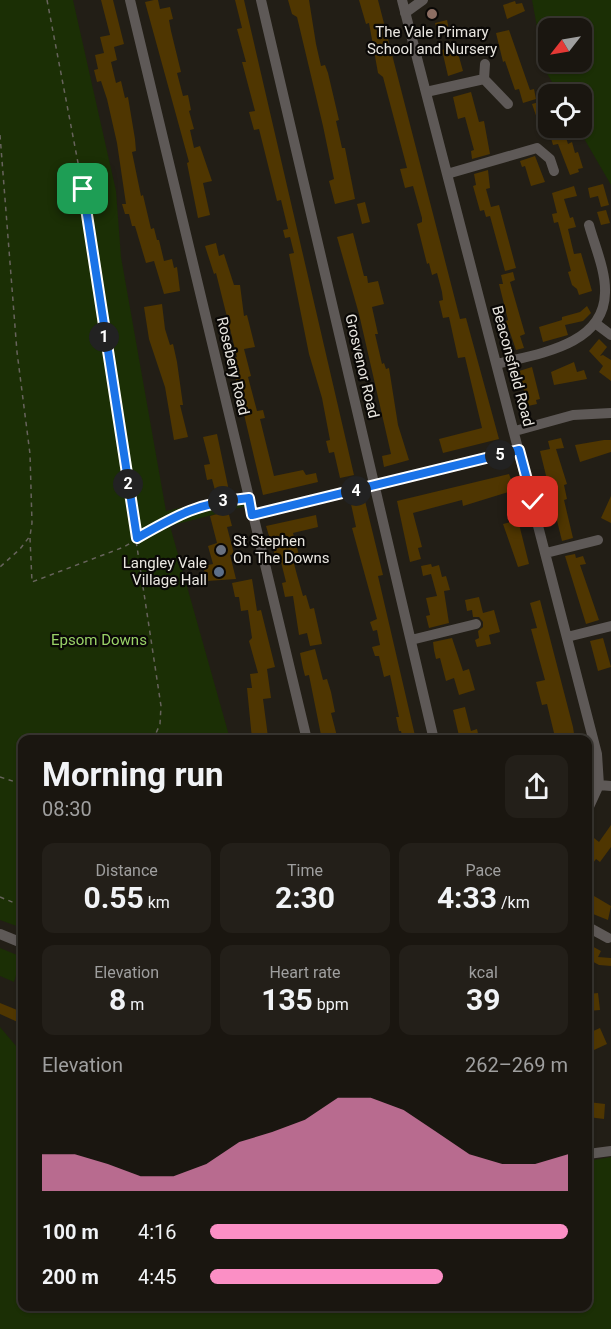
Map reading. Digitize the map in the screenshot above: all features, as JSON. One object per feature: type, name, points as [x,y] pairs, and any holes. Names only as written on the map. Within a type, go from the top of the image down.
[{"type":"street","name":"Rosebery Road","points":[[130,0],[306,735]]},
{"type":"street","name":"Grosvenor Road","points":[[261,0],[433,735]]},
{"type":"street","name":"Beaconsfield Road","points":[[402,0],[597,754],[599,785],[592,800]]},
{"type":"street","points":[[405,13],[423,0]]},
{"type":"street","points":[[484,79],[485,64]]},
{"type":"street","points":[[426,92],[484,79]]},
{"type":"street","points":[[484,79],[508,104]]},
{"type":"street","points":[[447,174],[537,148],[550,159],[554,171]]},
{"type":"street","points":[[497,364],[573,342],[595,323],[601,313],[605,292],[589,225]]},
{"type":"street","points":[[595,323],[611,334]]},
{"type":"street","points":[[514,431],[573,415],[611,413]]},
{"type":"street","points":[[252,515],[519,450]]},
{"type":"street","points":[[546,554],[598,540]]},
{"type":"street","points":[[411,640],[476,624]]},
{"type":"street","points":[[567,637],[611,626]]},
{"type":"street","points":[[599,785],[611,786]]},
{"type":"street","points":[[592,929],[608,938]]},
{"type":"street","points":[[0,934],[18,941]]},
{"type":"street","points":[[592,1153],[611,1151]]},
{"type":"path","points":[[47,0],[83,189],[137,538],[161,706],[160,724],[155,735]]},
{"type":"path","points":[[0,135],[17,352],[30,454],[32,582],[124,548],[172,517],[213,502],[249,498]]},
{"type":"path","points":[[0,567],[20,549],[30,536]]},
{"type":"path","points":[[0,777],[18,783]]},
{"type":"path","points":[[0,897],[18,904]]},
{"type":"green space","name":"Epsom Downs","points":[[0,0],[73,0],[116,191],[121,257],[166,511],[241,494],[246,506],[170,526],[229,735],[18,735],[18,927],[0,920]]},
{"type":"green space","points":[[532,0],[611,0],[611,185],[584,138],[592,138],[592,84],[553,84],[546,72],[592,72],[592,18],[538,18],[538,32]]},
{"type":"green space","points":[[0,948],[18,955],[18,970],[14,982],[0,976]]},
{"type":"green space","points":[[0,1027],[18,1048],[18,1311],[592,1311],[592,1160],[611,1157],[611,1329],[0,1329]]},
{"type":"building","points":[[101,0],[113,0],[124,44],[114,47],[117,60],[111,62],[116,83],[121,81],[125,98],[128,97],[136,151],[132,152],[141,196],[143,195],[151,229],[154,228],[157,240],[159,240],[164,261],[172,259],[174,268],[177,267],[180,291],[164,294],[154,261],[146,263],[135,226],[132,226],[129,214],[125,214],[122,204],[126,204],[117,143],[107,99],[101,81],[97,82],[94,70],[98,69],[95,55],[104,53],[100,37],[110,35]]},
{"type":"building","points":[[158,0],[160,9],[170,7],[173,19],[169,20],[181,72],[177,73],[183,96],[188,95],[194,129],[190,130],[194,148],[200,146],[212,181],[203,183],[210,215],[198,218],[187,163],[189,162],[145,2]]},
{"type":"building","points":[[235,0],[244,0],[354,475],[340,478],[334,452],[329,453],[326,441],[330,440],[322,398],[309,354],[289,254],[294,253],[290,237],[285,238],[283,230],[288,229],[281,200],[277,201],[259,129],[254,130],[249,112],[255,111],[242,62],[246,62],[237,29],[242,28]]},
{"type":"building","points":[[288,0],[309,0],[321,66],[325,65],[328,73],[339,120],[336,121],[342,148],[345,148],[355,199],[335,204],[329,181],[334,179],[323,126],[297,17],[292,14]]},
{"type":"building","points":[[359,0],[378,0],[460,319],[466,318],[499,439],[443,453],[439,439],[482,428],[465,357],[458,358],[449,317],[443,318],[439,301],[443,300],[442,292],[437,273],[432,275],[429,263],[427,264],[417,224],[422,222],[422,218],[413,186],[405,188],[400,169],[407,168],[383,77],[378,73],[369,23],[366,24]]},
{"type":"building","points":[[515,1],[516,4],[522,3],[525,11],[507,19],[503,5]]},
{"type":"building","points":[[447,20],[449,30],[438,33],[435,23]]},
{"type":"building","points":[[509,30],[530,90],[534,89],[536,99],[523,103],[519,89],[515,90],[505,61],[503,62],[496,33]]},
{"type":"building","points":[[456,46],[463,71],[448,76],[442,50]]},
{"type":"building","points":[[471,92],[479,122],[484,121],[490,154],[472,159],[471,151],[474,150],[465,117],[458,119],[453,97]]},
{"type":"building","points":[[538,102],[538,121],[532,104]]},
{"type":"building","points":[[551,138],[566,138],[568,144],[572,142],[583,168],[570,175],[558,144],[553,145]]},
{"type":"building","points":[[535,156],[545,182],[531,186],[525,166],[522,167],[520,161]]},
{"type":"building","points":[[488,170],[490,188],[486,189],[491,207],[499,205],[516,268],[505,271],[490,216],[486,217],[484,210],[480,211],[473,186],[476,185],[474,174]]},
{"type":"building","points":[[603,184],[609,205],[601,207],[598,196],[590,198],[588,188]]},
{"type":"building","points":[[574,186],[577,196],[564,199],[570,218],[573,217],[576,227],[568,229],[574,254],[581,253],[592,291],[579,295],[577,289],[572,285],[568,272],[571,271],[558,222],[554,223],[552,214],[557,213],[552,193]]},
{"type":"building","points":[[365,202],[370,222],[362,224],[357,204]]},
{"type":"building","points":[[606,210],[610,223],[601,225],[597,212]]},
{"type":"building","points":[[353,233],[364,276],[367,276],[368,283],[378,281],[384,304],[372,307],[378,334],[375,334],[382,364],[384,363],[386,369],[389,368],[398,425],[409,460],[384,467],[382,456],[391,454],[359,314],[337,237]]},
{"type":"building","points":[[216,243],[219,256],[224,254],[234,285],[240,285],[244,316],[247,315],[255,347],[244,349],[251,376],[248,377],[257,411],[263,410],[265,418],[260,419],[274,476],[303,470],[306,475],[316,473],[318,482],[263,495],[231,359],[237,357],[216,273],[214,274],[205,246]]},
{"type":"building","points":[[513,272],[515,280],[510,282],[525,334],[520,336],[524,348],[516,350],[506,321],[508,320],[499,284],[503,284],[501,275]]},
{"type":"building","points":[[162,304],[165,329],[170,345],[173,344],[177,362],[183,405],[180,405],[188,437],[174,440],[165,387],[149,339],[144,307]]},
{"type":"building","points":[[587,306],[591,313],[583,321],[565,325],[568,335],[543,342],[539,327],[562,320],[562,317],[580,312]]},
{"type":"building","points":[[599,339],[607,347],[600,356],[603,355],[611,360],[611,381],[599,372],[603,366],[589,351]]},
{"type":"building","points":[[574,362],[577,372],[584,370],[587,379],[554,385],[551,372]]},
{"type":"building","points":[[532,367],[540,399],[536,400],[537,404],[528,406],[519,371]]},
{"type":"building","points":[[217,434],[229,491],[216,494],[212,479],[207,480],[204,465],[210,464],[203,437]]},
{"type":"building","points":[[561,438],[564,448],[556,449],[567,484],[564,485],[567,499],[564,500],[573,538],[562,541],[540,451],[550,449],[548,441]]},
{"type":"building","points":[[611,440],[611,452],[580,462],[575,445]]},
{"type":"building","points":[[509,474],[515,490],[463,506],[462,500],[413,513],[422,547],[418,548],[421,559],[410,562],[397,501]]},
{"type":"building","points":[[611,496],[611,523],[601,518]]},
{"type":"building","points":[[365,501],[383,575],[378,576],[415,735],[402,735],[399,731],[396,717],[399,717],[390,675],[384,677],[379,656],[375,656],[372,647],[380,645],[377,630],[373,631],[370,622],[377,619],[352,528],[356,527],[351,504]]},
{"type":"building","points":[[228,511],[232,526],[227,527],[234,554],[230,555],[236,579],[207,581],[203,566],[213,564],[208,546],[217,543],[210,516]]},
{"type":"building","points":[[316,515],[318,527],[293,533],[299,555],[293,560],[303,596],[306,595],[310,609],[314,608],[322,644],[310,646],[307,633],[299,635],[293,596],[285,597],[282,583],[286,582],[280,558],[276,559],[266,526]]},
{"type":"building","points":[[518,520],[529,564],[518,567],[503,524]]},
{"type":"building","points":[[575,554],[576,558],[583,556],[586,564],[580,565],[599,620],[586,624],[565,556]]},
{"type":"building","points":[[431,564],[432,567],[439,565],[442,577],[446,576],[450,590],[444,591],[449,623],[429,628],[426,616],[430,615],[426,598],[437,596],[431,574],[423,576],[421,566]]},
{"type":"building","points":[[252,579],[257,611],[261,610],[275,667],[267,669],[271,698],[263,699],[268,735],[252,735],[247,688],[252,688],[250,674],[258,673],[249,641],[252,638],[248,610],[241,611],[239,597],[235,597],[232,583]]},
{"type":"building","points":[[479,597],[483,613],[494,610],[500,632],[489,635],[491,644],[477,647],[475,640],[479,638],[478,631],[483,627],[483,622],[479,617],[473,617],[472,610],[467,611],[465,600]]},
{"type":"building","points":[[540,600],[574,735],[544,735],[554,733],[547,704],[542,705],[536,682],[545,680],[531,629],[537,628],[530,603]]},
{"type":"building","points":[[452,638],[463,671],[469,669],[475,690],[459,695],[454,678],[446,681],[440,658],[436,659],[433,642]]},
{"type":"building","points":[[603,638],[611,667],[598,671],[590,641]]},
{"type":"building","points":[[315,649],[323,680],[327,679],[331,692],[335,712],[331,713],[337,735],[321,735],[309,675],[305,676],[300,653]]},
{"type":"building","points":[[465,707],[471,731],[477,729],[478,735],[459,735],[453,710]]},
{"type":"building","points":[[611,825],[611,847],[600,862],[596,859],[592,864],[592,841],[594,838],[599,842]]},
{"type":"building","points":[[594,896],[611,906],[608,920],[592,914]]},
{"type":"building","points":[[592,946],[601,951],[598,957],[611,958],[611,966],[599,965],[592,961]]},
{"type":"building","points":[[598,993],[600,1010],[592,1011],[592,994]]},
{"type":"building","points":[[0,1003],[18,1010],[18,1022],[0,1014]]},
{"type":"building","points":[[600,1028],[607,1044],[594,1050],[592,1032]]},
{"type":"building","points":[[592,1102],[605,1104],[604,1119],[592,1118]]},
{"type":"place","name":"The Vale Primary School and Nursery","points":[[432,14]]},
{"type":"place","name":"St Stephen On The Downs","points":[[221,550]]},
{"type":"place","name":"Langley Vale Village Hall","points":[[219,572]]},
{"type":"route","points":[[83,189],[107,356],[137,538],[172,517],[213,502],[249,498],[252,515],[519,450],[533,502]]}]
